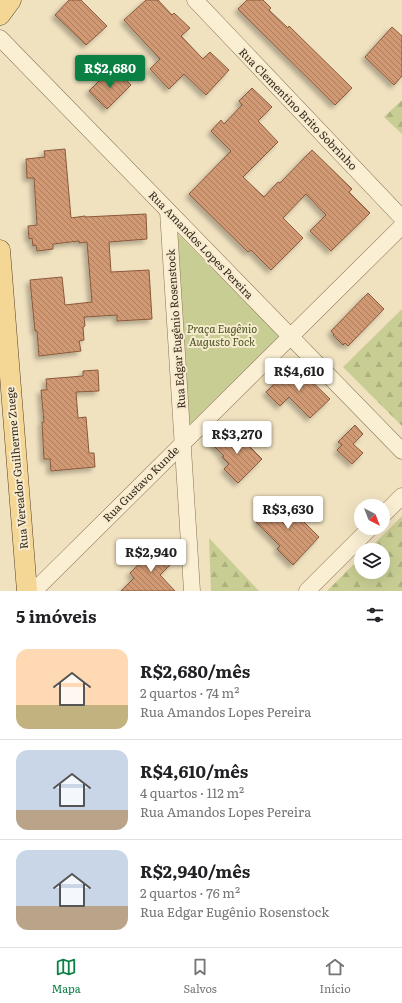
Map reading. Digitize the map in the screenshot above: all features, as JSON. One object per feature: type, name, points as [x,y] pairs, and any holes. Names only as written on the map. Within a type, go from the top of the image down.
[{"type":"main road","points":[[0,15],[11,0]]},
{"type":"main road","name":"Rua Vereador Guilherme Zuege","points":[[0,250],[27,591]]},
{"type":"street","name":"Rua Clementino Brito Sobrinho","points":[[195,0],[402,218]]},
{"type":"street","name":"Rua Amandos Lopes Pereira","points":[[0,38],[402,451]]},
{"type":"street","name":"Rua Edgar Eugênio Rosenstock","points":[[168,211],[192,591]]},
{"type":"street","name":"Rua Gustavo Kunde","points":[[34,591],[402,226]]},
{"type":"street","points":[[390,508],[402,496]]},
{"type":"street","points":[[307,591],[363,535]]},
{"type":"green space","points":[[402,100],[402,134],[384,117]]},
{"type":"green space","name":"Praça Eugênio Augusto Fock","points":[[175,231],[279,336],[188,426]]},
{"type":"green space","points":[[402,309],[402,426],[343,367]]},
{"type":"green space","points":[[402,516],[402,591],[327,591],[354,564],[354,579],[390,579],[390,543],[375,543],[383,535],[390,535],[390,528]]},
{"type":"green space","points":[[209,538],[259,591],[211,591]]},
{"type":"building","points":[[69,0],[81,0],[107,26],[86,45],[55,15]]},
{"type":"building","points":[[146,0],[158,0],[172,15],[174,13],[190,28],[181,36],[203,59],[210,52],[229,70],[206,95],[184,74],[169,89],[150,69],[160,59],[124,20]]},
{"type":"building","points":[[247,0],[263,0],[271,8],[269,10],[288,28],[289,26],[352,88],[335,105],[238,9]]},
{"type":"building","points":[[392,27],[402,36],[402,76],[394,85],[365,57]]},
{"type":"building","points":[[118,71],[131,85],[107,109],[89,91],[105,75],[109,80]]},
{"type":"building","points":[[252,88],[272,107],[258,121],[278,142],[243,177],[264,197],[312,150],[352,189],[349,192],[370,213],[331,251],[310,231],[326,215],[306,194],[283,218],[303,238],[271,270],[251,250],[248,252],[189,194],[231,151],[211,131],[221,120],[224,124],[242,105],[239,101]]},
{"type":"building","points":[[65,149],[71,218],[85,216],[146,214],[147,239],[109,242],[111,272],[149,270],[152,319],[117,321],[117,315],[84,317],[84,340],[79,341],[81,351],[39,356],[30,280],[62,277],[65,305],[92,302],[87,242],[79,243],[79,241],[53,244],[53,249],[37,251],[36,245],[33,246],[32,238],[29,239],[28,226],[37,225],[34,178],[27,178],[26,159],[45,157],[44,151]]},
{"type":"building","points":[[368,293],[384,309],[348,346],[345,343],[343,345],[331,331]]},
{"type":"building","points":[[290,369],[300,370],[330,399],[310,418],[289,397],[280,406],[266,392]]},
{"type":"building","points":[[98,370],[99,391],[76,392],[78,418],[86,417],[89,453],[94,453],[95,467],[51,471],[50,459],[44,459],[42,422],[44,422],[41,390],[47,390],[46,379],[83,376],[83,371]]},
{"type":"building","points":[[355,425],[363,434],[353,444],[363,453],[352,464],[337,450],[342,445],[338,442]]},
{"type":"building","points":[[231,428],[262,459],[238,483],[224,469],[229,464],[222,457],[224,456],[213,445]]},
{"type":"building","points":[[283,496],[293,506],[291,509],[319,537],[293,565],[277,549],[280,546],[256,522]]},
{"type":"building","points":[[159,545],[171,558],[172,563],[160,575],[175,591],[121,591],[134,578],[130,573]]}]
